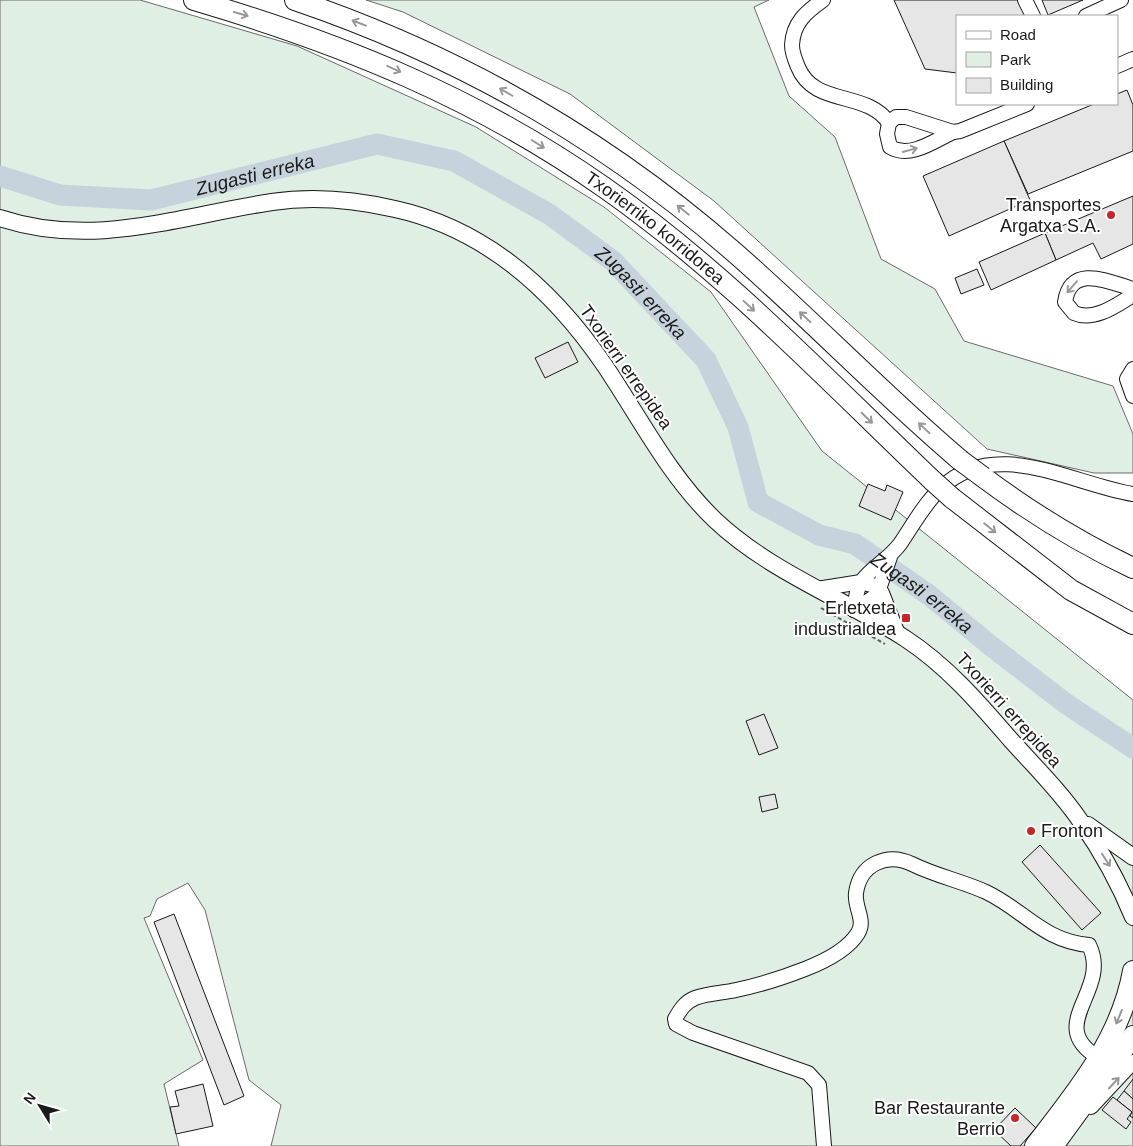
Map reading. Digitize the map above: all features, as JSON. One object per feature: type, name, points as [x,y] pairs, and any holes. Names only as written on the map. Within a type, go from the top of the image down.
[{"type":"highway","name":"Txorierriko korridorea","points":[[194,0],[308,36],[412,77],[470,105],[533,141],[596,182],[636,210],[713,273],[952,498],[1007,542],[1044,567]]},
{"type":"highway","name":"Txorierriko korridorea","points":[[295,0],[386,34],[484,79],[548,116],[620,162],[732,250],[960,460],[1011,498],[1049,522]]},
{"type":"highway","points":[[1049,522],[1133,553]]},
{"type":"highway","points":[[1049,522],[1086,546],[1133,568]]},
{"type":"highway","points":[[1044,567],[1065,574],[1133,609]]},
{"type":"highway","points":[[1044,567],[1071,590],[1133,624]]},
{"type":"highway","points":[[1035,1146],[1075,1094],[1099,1058],[1120,1015],[1133,970]]},
{"type":"highway","points":[[1054,1145],[1133,1036]]},
{"type":"main road","name":"Txorierri errepidea","points":[[0,218],[52,230],[94,232],[134,229],[275,202],[322,200],[394,208],[422,216],[470,236],[510,261],[544,290],[567,316],[605,366],[644,429],[685,486],[716,521],[815,597],[854,610],[894,640],[945,668],[975,698],[1079,819]]},
{"type":"main road","points":[[1079,819],[1133,856]]},
{"type":"main road","points":[[1079,819],[1110,867],[1133,917]]},
{"type":"street","points":[[823,0],[804,14],[794,32],[792,50],[801,74],[816,90],[871,107],[884,116],[889,123]]},
{"type":"street","points":[[1026,0],[1032,15]]},
{"type":"street","points":[[1088,15],[1121,0]]},
{"type":"street","points":[[1118,66],[1133,59]]},
{"type":"street","points":[[952,132],[906,117],[896,117],[889,123],[887,134],[890,147],[899,152],[909,152],[952,132],[960,131],[1025,105]]},
{"type":"street","points":[[1133,289],[1092,277],[1086,278],[1072,286],[1067,293],[1066,302],[1074,313],[1089,316],[1103,312],[1133,294]]},
{"type":"street","points":[[1133,369],[1128,379],[1133,396]]},
{"type":"street","points":[[815,597],[863,580],[890,557],[940,489],[960,474],[976,468],[1002,464],[1023,465],[1098,487],[1133,494]]},
{"type":"street","points":[[854,610],[871,600],[881,588],[890,557]]},
{"type":"street","points":[[863,580],[881,588]]},
{"type":"street","points":[[854,610],[863,580]]},
{"type":"street","points":[[881,588],[894,640]]},
{"type":"street","points":[[824,1146],[819,1085],[808,1073],[693,1033],[676,1024],[675,1019],[683,1006],[695,998],[775,981],[834,955],[858,934],[861,925],[855,895],[859,882],[871,864],[885,858],[905,861],[924,870],[988,893],[1055,938],[1075,944],[1089,945],[1093,954],[1095,968],[1077,1022],[1076,1035],[1082,1047],[1099,1058]]},
{"type":"street","points":[[1054,1145],[1133,1062]]},
{"type":"path","points":[[815,597],[894,640]]},
{"type":"green space","points":[[0,0],[140,0],[297,46],[476,127],[604,207],[711,292],[822,451],[1133,700],[1133,1146],[271,1146],[281,1105],[249,1080],[205,910],[188,883],[157,899],[150,916],[144,918],[203,1060],[164,1084],[179,1146],[0,1146]]},
{"type":"green space","points":[[366,0],[769,0],[754,7],[789,96],[835,137],[881,259],[935,289],[964,341],[1113,386],[1133,434],[1133,473],[1094,473],[987,449],[714,201],[570,94],[403,12]]},
{"type":"building","points":[[894,0],[1019,0],[1026,15],[956,15],[956,73],[925,69]]},
{"type":"building","points":[[1042,0],[1083,0],[1048,15]]},
{"type":"building","points":[[1127,90],[1133,105],[1133,151],[1028,194],[1004,141],[1092,105],[1118,105],[1118,94]]},
{"type":"building","points":[[1004,141],[1030,200],[949,236],[923,176]]},
{"type":"building","name":"Transportes Argatxa S.A.","points":[[1133,196],[1133,244],[1101,259],[1093,243],[1056,260],[1045,233]]},
{"type":"building","points":[[1045,233],[1056,260],[991,290],[979,262]]},
{"type":"building","points":[[977,269],[984,285],[961,294],[955,278]]},
{"type":"building","points":[[568,342],[578,362],[545,378],[535,358]]},
{"type":"building","points":[[868,484],[885,491],[887,485],[903,492],[891,520],[859,506]]},
{"type":"building","points":[[764,714],[778,748],[759,755],[746,721]]},
{"type":"building","points":[[775,794],[778,808],[762,812],[759,797]]},
{"type":"building","points":[[1040,845],[1101,913],[1082,930],[1022,862]]},
{"type":"building","points":[[174,914],[244,1096],[224,1105],[154,922]]},
{"type":"building","points":[[1133,1079],[1133,1099],[1124,1091]]},
{"type":"building","points":[[203,1084],[213,1126],[176,1134],[170,1107],[179,1106],[175,1091]]},
{"type":"building","points":[[1124,1091],[1133,1099],[1133,1118],[1130,1116],[1132,1112],[1117,1100]]},
{"type":"building","points":[[1113,1097],[1132,1112],[1127,1119],[1131,1122],[1126,1129],[1102,1110]]},
{"type":"building","name":"Bar Restaurante Berrio","points":[[1015,1108],[1036,1128],[1020,1146],[1011,1146],[994,1130]]},
{"type":"waterway","name":"Zugasti erreka","points":[[0,176],[60,195],[151,200],[377,144],[454,161],[549,214],[613,261],[706,360],[738,427],[758,502],[819,535],[855,544],[929,595],[1065,703],[1133,748]]},
{"type":"place","name":"Transportes Argatxa S.A.","points":[[1111,215]]},
{"type":"place","name":"Erletxeta industrialdea","points":[[906,618]]},
{"type":"place","name":"Fronton","points":[[1031,831]]},
{"type":"place","name":"Bar Restaurante Berrio","points":[[1015,1118]]}]
